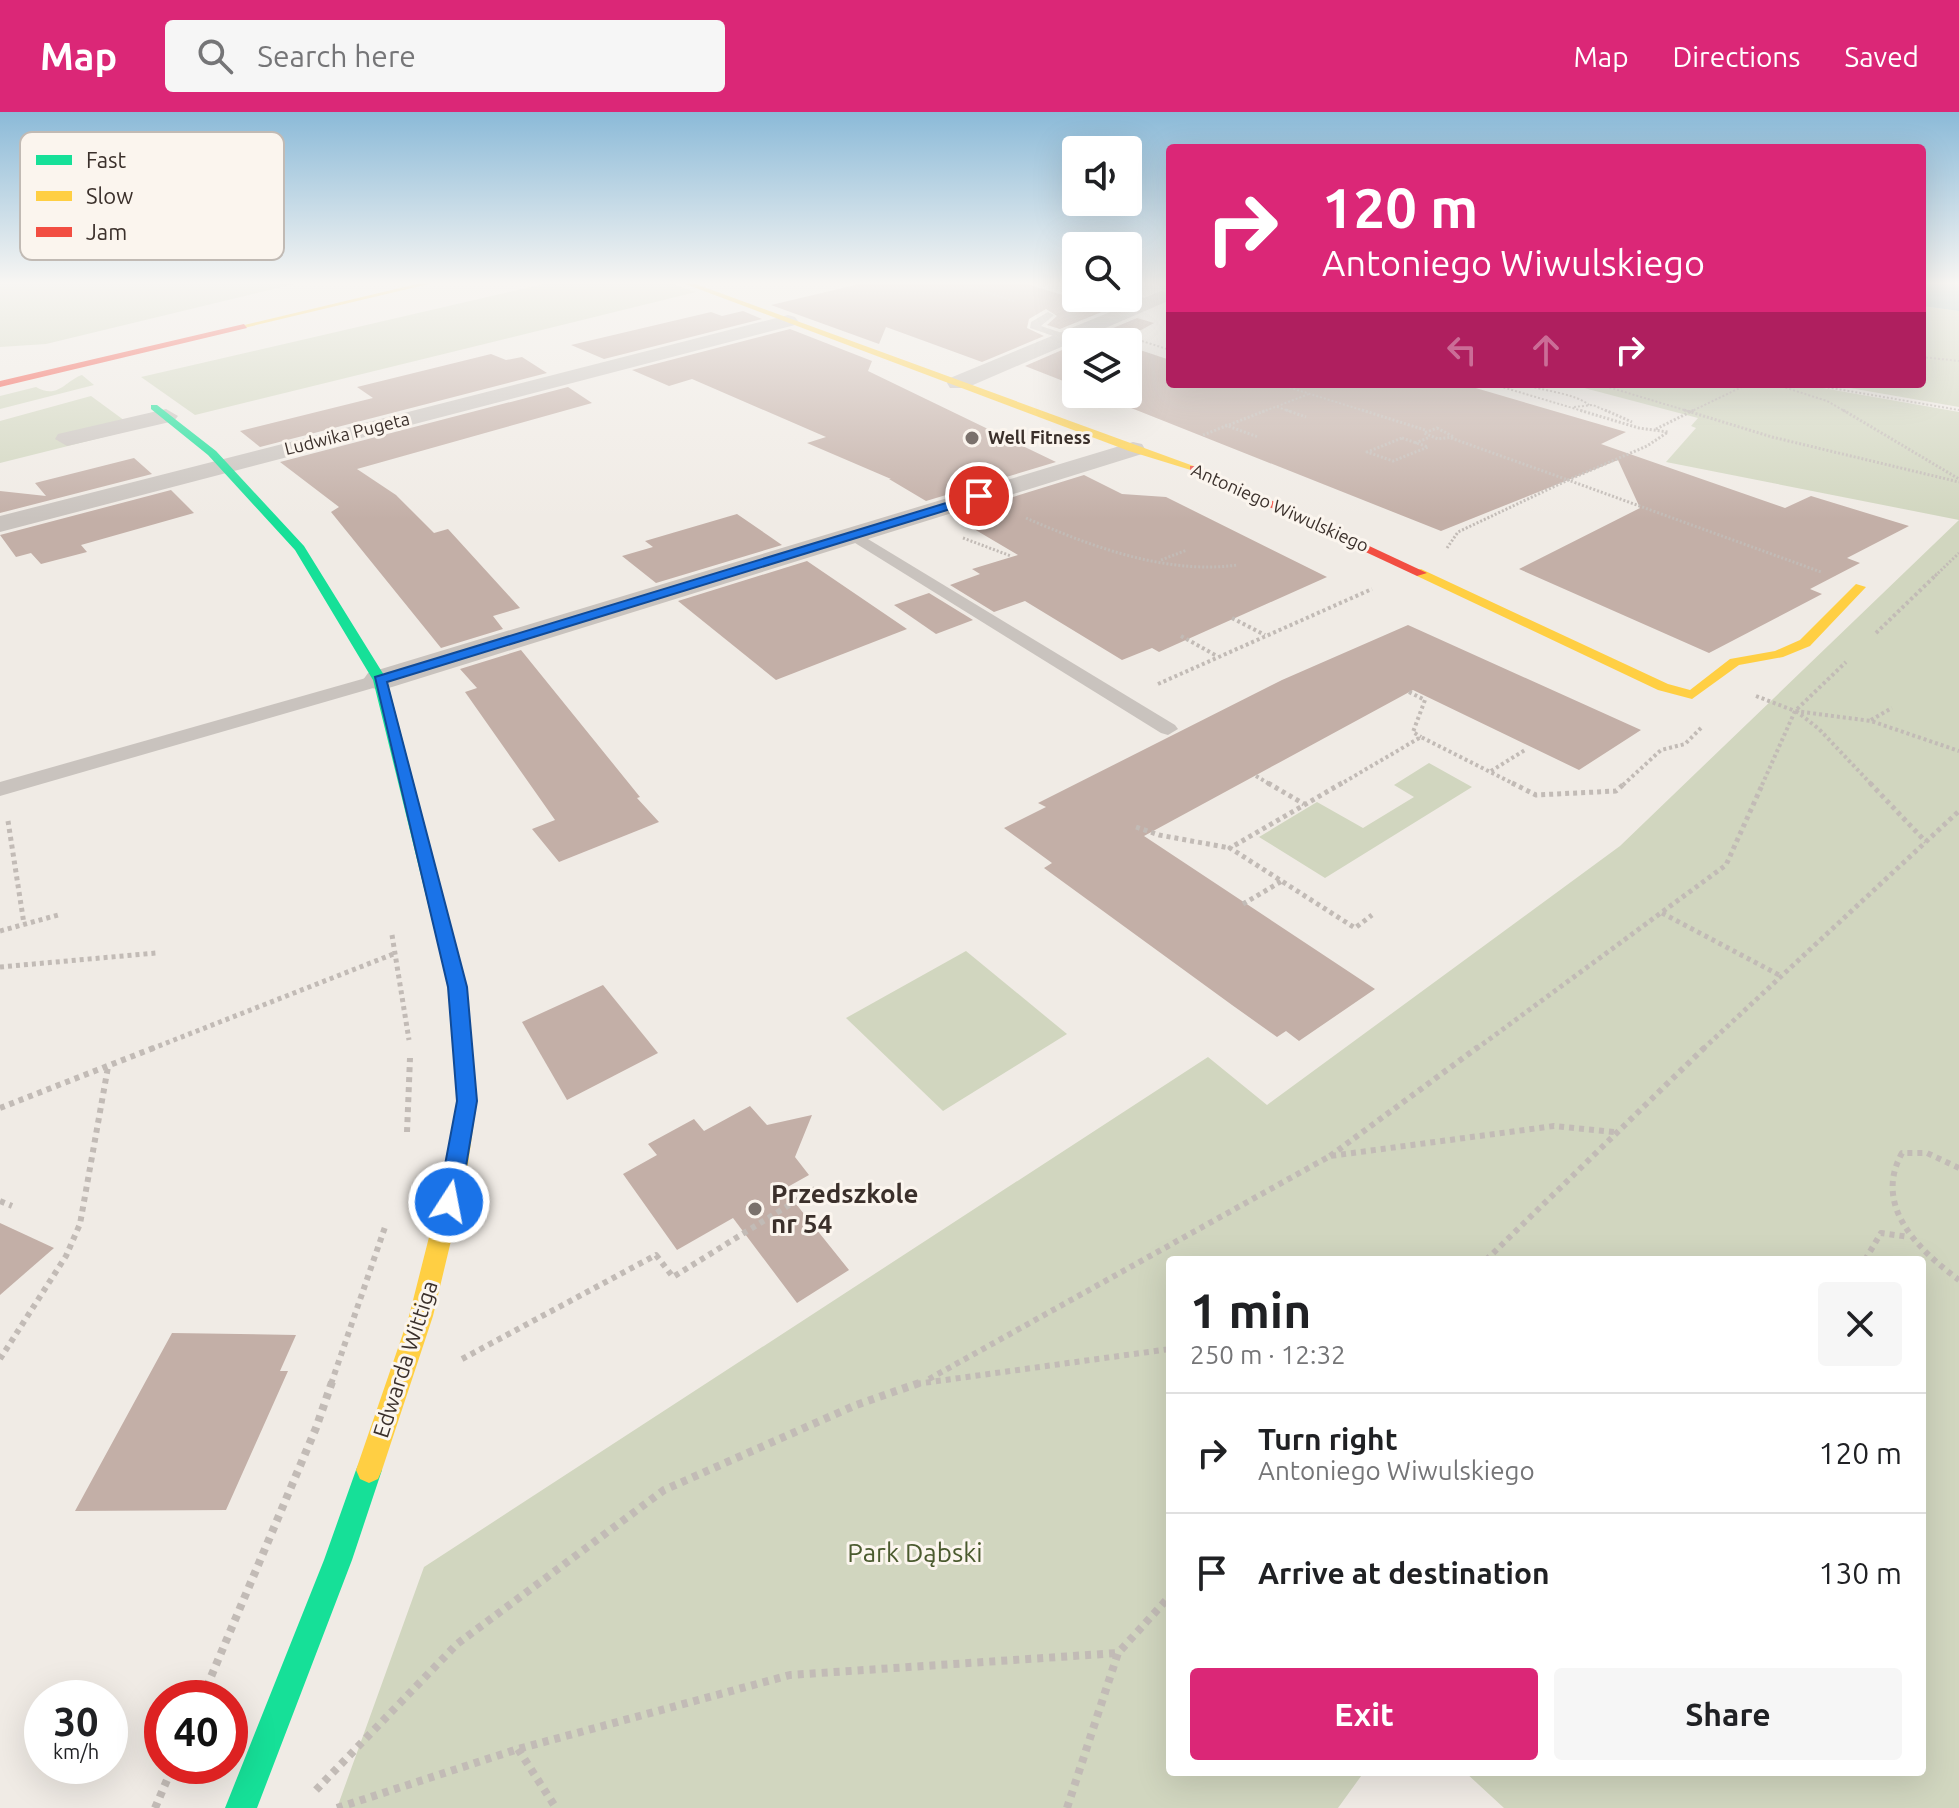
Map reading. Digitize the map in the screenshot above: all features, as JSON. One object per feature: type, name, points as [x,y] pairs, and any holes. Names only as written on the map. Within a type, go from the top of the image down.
[{"type":"street","points":[[0,384],[97,361]]},
{"type":"street","name":"Ludwika Pugeta","points":[[0,524],[632,361]]},
{"type":"street","name":"Antoniego Wiwulskiego","points":[[898,361],[1133,449],[1206,472],[1663,687],[1692,695],[1735,662],[1778,654],[1805,643],[1860,587]]},
{"type":"street","points":[[958,383],[1007,361]]},
{"type":"street","points":[[67,439],[160,412]]},
{"type":"street","name":"Edwarda Wittiga","points":[[160,412],[225,466],[300,548],[380,680],[458,987],[467,1101],[455,1178],[433,1274],[338,1560],[241,1808]]},
{"type":"street","points":[[380,680],[1133,449]]},
{"type":"lane","points":[[853,535],[1168,729]]},
{"type":"lane","points":[[1,788],[380,680]]},
{"type":"path","points":[[1291,388],[1425,430],[1446,430],[1454,435],[1451,438]]},
{"type":"path","points":[[1413,567],[1440,557],[1458,532],[1647,446],[1668,432],[1635,426],[1506,388]]},
{"type":"path","points":[[1534,388],[1551,394],[1580,397],[1589,405],[1635,426]]},
{"type":"path","points":[[1611,388],[1772,437],[1959,481]]},
{"type":"path","points":[[1655,429],[1740,388]]},
{"type":"path","points":[[1786,388],[1827,401],[1959,481]]},
{"type":"path","points":[[1831,388],[1959,410]]},
{"type":"path","points":[[1199,437],[1310,394]]},
{"type":"path","points":[[1573,408],[1589,405]]},
{"type":"path","points":[[1275,407],[1306,417]]},
{"type":"path","points":[[1224,425],[1258,437]]},
{"type":"path","points":[[1425,430],[1424,434],[1430,437],[1451,438],[1860,587]]},
{"type":"path","points":[[1415,443],[1428,447],[1393,461],[1367,452],[1402,438],[1415,443],[1430,437]]},
{"type":"path","points":[[1020,515],[1079,541],[1160,560],[1237,565]]},
{"type":"path","points":[[1160,560],[1187,550]]},
{"type":"path","points":[[1872,637],[1959,553]]},
{"type":"path","points":[[1113,695],[1142,682],[1151,687],[1382,584]]},
{"type":"path","points":[[1232,618],[1266,635]]},
{"type":"path","points":[[1181,636],[1218,657]]},
{"type":"path","points":[[309,1797],[457,1644],[664,1490],[856,1405],[925,1381],[1330,1156],[1726,865],[1795,711],[1850,658]]},
{"type":"path","points":[[1409,692],[1425,700],[1413,732],[1536,795],[1616,791],[1661,750],[1685,744],[1710,721]]},
{"type":"path","points":[[1871,721],[1892,708]]},
{"type":"path","points":[[1795,711],[1819,729],[1926,842]]},
{"type":"path","points":[[1230,848],[1421,737]]},
{"type":"path","points":[[1490,772],[1525,750]]},
{"type":"path","points":[[1256,776],[1305,804]]},
{"type":"path","points":[[1,788],[24,924]]},
{"type":"path","points":[[1491,1256],[1530,1221],[1614,1132],[1959,811]]},
{"type":"path","points":[[1136,827],[1152,835],[1217,843],[1230,848],[1355,928],[1372,915]]},
{"type":"path","points":[[1243,904],[1282,881]]},
{"type":"path","points":[[1661,913],[1781,976]]},
{"type":"path","points":[[0,931],[58,915]]},
{"type":"path","points":[[391,929],[410,1048],[406,1134]]},
{"type":"path","points":[[0,1108],[395,953],[446,936]]},
{"type":"path","points":[[0,967],[156,953]]},
{"type":"path","points":[[0,1359],[66,1256],[80,1224],[108,1066]]},
{"type":"path","points":[[1330,1156],[1554,1126],[1614,1132]]},
{"type":"path","points":[[1959,1168],[1927,1153],[1902,1153],[1895,1162],[1893,1184],[1909,1237],[1959,1280]]},
{"type":"path","points":[[446,1364],[475,1355],[656,1255],[673,1277],[815,1189]]},
{"type":"path","points":[[0,1201],[12,1206]]},
{"type":"path","points":[[210,1680],[316,1428],[390,1212]]},
{"type":"path","points":[[1867,1256],[1881,1233],[1909,1237]]},
{"type":"path","points":[[925,1381],[1166,1350]]},
{"type":"path","points":[[1067,1808],[1118,1653],[1166,1600]]},
{"type":"path","points":[[337,1808],[518,1749],[790,1675],[1118,1653]]},
{"type":"path","points":[[518,1749],[556,1808]]},
{"type":"path","points":[[155,1808],[165,1784]]},
{"type":"green space","points":[[210,361],[414,361],[195,415],[141,377]]},
{"type":"green space","points":[[1926,361],[1959,361],[1959,407],[1850,388],[1926,388]]},
{"type":"green space","points":[[82,375],[94,385],[0,409],[0,396],[36,387],[56,390]]},
{"type":"green space","points":[[1584,388],[1823,388],[1959,412],[1959,520],[1666,462],[1696,428],[1691,426],[1698,418]]},
{"type":"green space","points":[[91,396],[136,429],[0,463],[0,421]]},
{"type":"green space","name":"Park Dąbski","points":[[1959,520],[1959,1808],[1504,1808],[1469,1776],[1926,1776],[1926,1256],[1166,1256],[1166,1776],[1361,1776],[1338,1808],[337,1808],[424,1567],[1208,1057],[1267,1105],[1620,846]]},
{"type":"green space","points":[[1429,763],[1472,787],[1325,878],[1259,837],[1317,802],[1363,828],[1414,797],[1394,785]]},
{"type":"green space","points":[[966,951],[1067,1034],[943,1111],[846,1018]]},
{"type":"building","points":[[462,361],[528,361],[547,373],[260,447],[240,431],[373,398],[357,387]]},
{"type":"building","points":[[666,361],[872,361],[868,371],[1056,462],[926,501],[891,479],[807,443],[826,437],[692,379],[669,386],[632,370]]},
{"type":"building","points":[[1036,361],[1062,361],[1062,381],[1025,366]]},
{"type":"building","points":[[1142,361],[1166,361],[1166,388],[1476,388],[1626,432],[1601,444],[1785,508],[1811,496],[1909,526],[1847,558],[1860,563],[1810,589],[1822,594],[1709,653],[1519,569],[1640,508],[1618,460],[1441,531],[1131,408],[1142,408]]},
{"type":"building","points":[[568,387],[592,403],[357,469],[396,495],[434,533],[448,529],[520,608],[493,616],[503,629],[441,648],[331,512],[339,507],[280,462]]},
{"type":"building","points":[[134,458],[152,474],[0,513],[0,491],[46,496],[35,483]]},
{"type":"building","points":[[1084,475],[1122,494],[1166,497],[1327,577],[1159,652],[1152,648],[1122,660],[1025,601],[994,612],[950,585],[980,574],[972,569],[1018,555],[952,516]]},
{"type":"building","points":[[171,490],[194,513],[81,545],[87,552],[41,564],[31,553],[16,557],[0,535]]},
{"type":"building","points":[[737,514],[782,545],[656,583],[622,556],[653,547],[645,541]]},
{"type":"building","points":[[807,561],[907,629],[776,680],[678,601]]},
{"type":"building","points":[[929,593],[973,620],[936,634],[894,605]]},
{"type":"building","points":[[1408,625],[1641,730],[1579,770],[1413,690],[1144,836],[1375,989],[1299,1041],[1286,1031],[1277,1037],[1232,1005],[1044,868],[1052,863],[1004,828],[1046,807],[1038,803],[1282,680]]},
{"type":"building","points":[[521,650],[659,822],[559,862],[532,829],[555,820],[465,692],[477,688],[460,669]]},
{"type":"building","points":[[603,985],[658,1053],[567,1100],[522,1022]]},
{"type":"building","points":[[750,1106],[767,1125],[812,1115],[795,1157],[809,1175],[784,1189],[849,1270],[797,1303],[733,1218],[677,1250],[623,1174],[657,1155],[648,1144],[694,1119],[704,1131]]},
{"type":"building","points":[[0,1223],[54,1248],[0,1295]]},
{"type":"building","points":[[172,1333],[296,1335],[280,1371],[288,1371],[226,1510],[75,1511]]},
{"type":"traffic: fast","points":[[154,407],[212,453],[300,548],[380,680],[444,933]]},
{"type":"traffic: fast","points":[[241,1808],[338,1560],[369,1470]]},
{"type":"traffic: slow","points":[[897,361],[1133,449],[1194,468]]},
{"type":"traffic: slow","points":[[1421,573],[1663,687],[1692,695],[1735,662],[1778,654],[1805,643],[1860,587]]},
{"type":"traffic: slow","points":[[369,1470],[421,1316],[455,1178],[467,1101],[458,987],[444,933]]},
{"type":"traffic: jam","points":[[0,384],[96,361]]},
{"type":"traffic: jam","points":[[1194,468],[1421,573]]},
{"type":"place","name":"Well Fitness","points":[[972,438]]},
{"type":"place","name":"Przedszkole nr 54","points":[[755,1209]]},
{"type":"route","points":[[449,1202],[467,1101],[458,987],[380,680],[979,496]]}]
